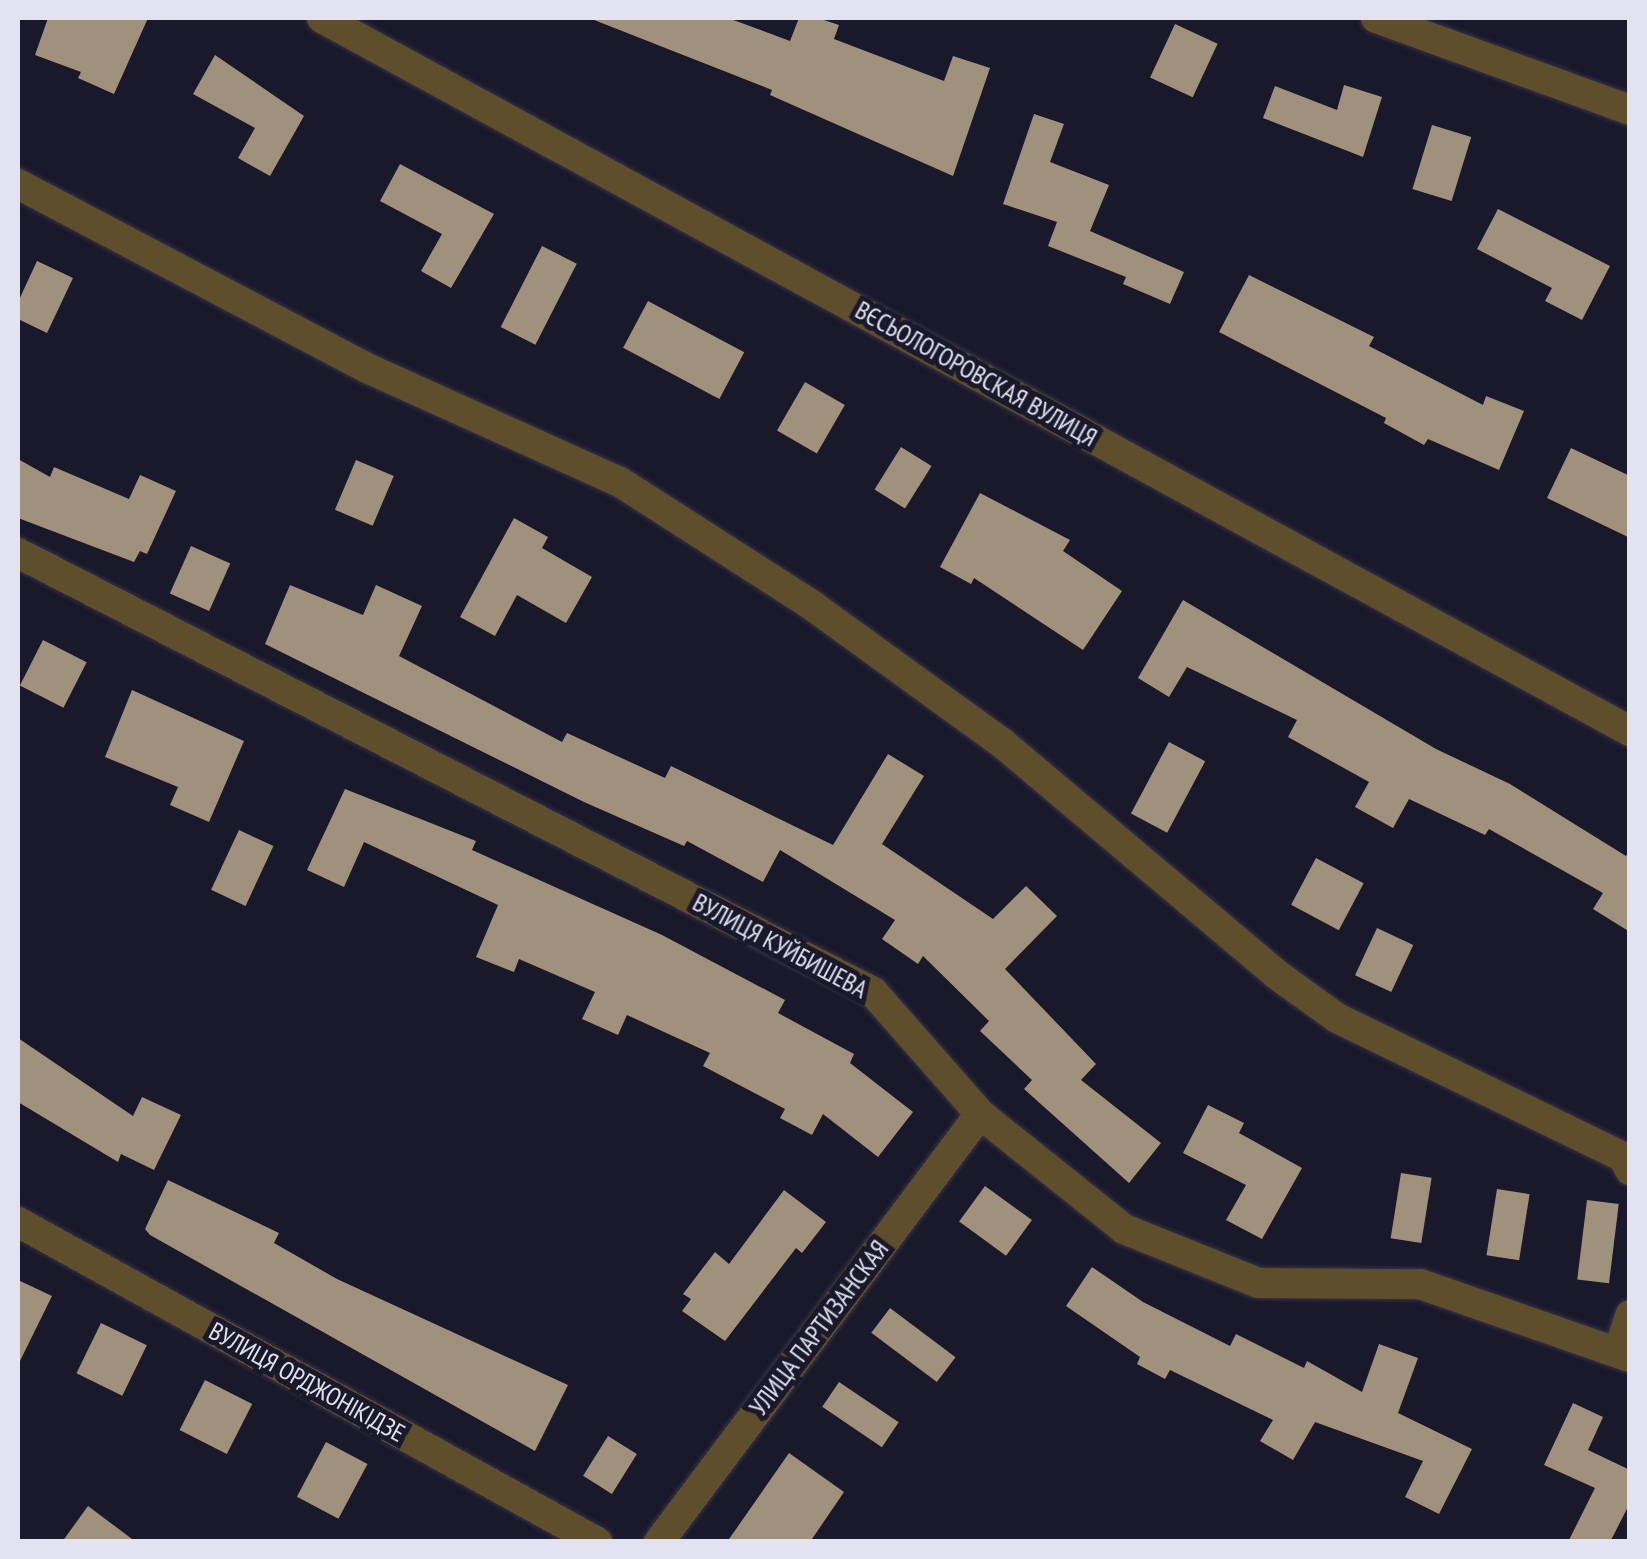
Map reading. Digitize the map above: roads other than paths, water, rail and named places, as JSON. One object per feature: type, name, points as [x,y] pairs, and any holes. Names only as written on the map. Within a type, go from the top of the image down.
[{"type":"street","name":"ВЄСЬОЛОГОРОВСКАЯ ВУЛИЦЯ","points":[[322,18],[1630,731]]},
{"type":"street","points":[[1376,18],[1630,110]]},
{"type":"street","points":[[18,184],[368,368],[620,482],[810,604],[1002,743],[1276,974],[1337,1018],[1623,1156],[1630,1170]]},
{"type":"street","name":"ВУЛИЦЯ КУЙБИШЕВА","points":[[18,553],[873,992],[980,1114],[1124,1230],[1258,1283],[1420,1284],[1624,1355]]},
{"type":"street","name":"УЛИЦА ПАРТИЗАНСКАЯ","points":[[658,1542],[980,1114]]},
{"type":"street","name":"ВУЛИЦЯ ОРДЖОНІКІДЗЕ","points":[[18,1222],[598,1542]]},
{"type":"street","points":[[1624,1355],[1630,1315]]}]
